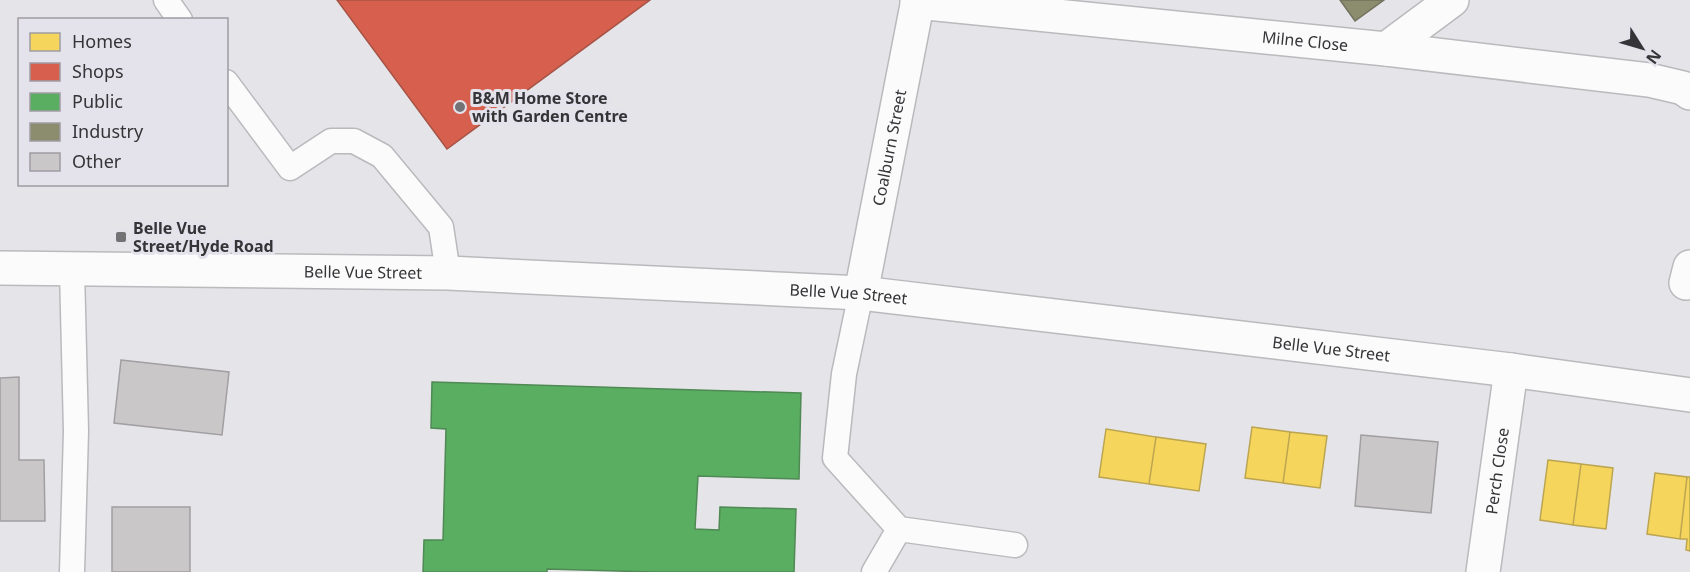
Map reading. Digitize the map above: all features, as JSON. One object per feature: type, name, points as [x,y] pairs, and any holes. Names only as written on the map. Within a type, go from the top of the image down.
[{"type":"street","points":[[1386,49],[1452,0]]},
{"type":"street","name":"Milne Close","points":[[918,1],[1386,49],[1649,80],[1683,88],[1690,93]]},
{"type":"street","name":"Coalburn Street","points":[[861,293],[918,1]]},
{"type":"street","name":"Belle Vue Street","points":[[0,268],[448,273],[861,293],[1511,370],[1690,395]]},
{"type":"street","name":"Perch Close","points":[[1483,572],[1511,370]]},
{"type":"lane","points":[[166,0],[179,18]]},
{"type":"lane","points":[[228,85],[290,168],[332,141],[354,141],[382,156],[441,227],[448,273]]},
{"type":"lane","points":[[72,270],[76,431],[72,572]]},
{"type":"lane","points":[[861,293],[844,374],[835,458],[899,529],[1016,545]]},
{"type":"lane","points":[[874,572],[899,529]]},
{"type":"building: Homes","points":[[1252,427],[1290,432],[1283,483],[1245,478]]},
{"type":"building: Homes","points":[[1106,429],[1156,437],[1149,484],[1099,477]]},
{"type":"building: Homes","points":[[1290,432],[1327,436],[1320,488],[1283,483]]},
{"type":"building: Homes","points":[[1156,437],[1206,444],[1199,491],[1149,484]]},
{"type":"building: Homes","points":[[1548,460],[1581,464],[1573,525],[1540,520]]},
{"type":"building: Homes","points":[[1581,464],[1613,468],[1606,529],[1573,525]]},
{"type":"building: Homes","points":[[1655,473],[1687,477],[1680,539],[1647,534]]},
{"type":"building: Homes","points":[[1687,477],[1690,477],[1690,551],[1686,550],[1687,539],[1680,539]]},
{"type":"building: Shops","name":"B&M Home Store with Garden Centre","points":[[337,0],[650,0],[447,149]]},
{"type":"building: Public","points":[[432,382],[801,393],[799,479],[698,476],[695,529],[719,530],[720,507],[796,509],[794,572],[547,569],[547,572],[423,572],[424,540],[443,540],[446,429],[431,428]]},
{"type":"building: Industry","points":[[1340,0],[1384,0],[1355,21]]},
{"type":"building: Other","points":[[121,360],[229,372],[222,435],[114,423]]},
{"type":"building: Other","points":[[19,377],[19,460],[44,460],[45,521],[0,521],[0,378]]},
{"type":"building: Other","points":[[1361,435],[1438,442],[1431,513],[1355,506]]},
{"type":"building: Other","points":[[112,507],[190,507],[190,572],[112,572]]},
{"type":"place","name":"B&M Home Store with Garden Centre","points":[[460,107]]},
{"type":"place","name":"Belle Vue Street/Hyde Road","points":[[121,237]]}]
